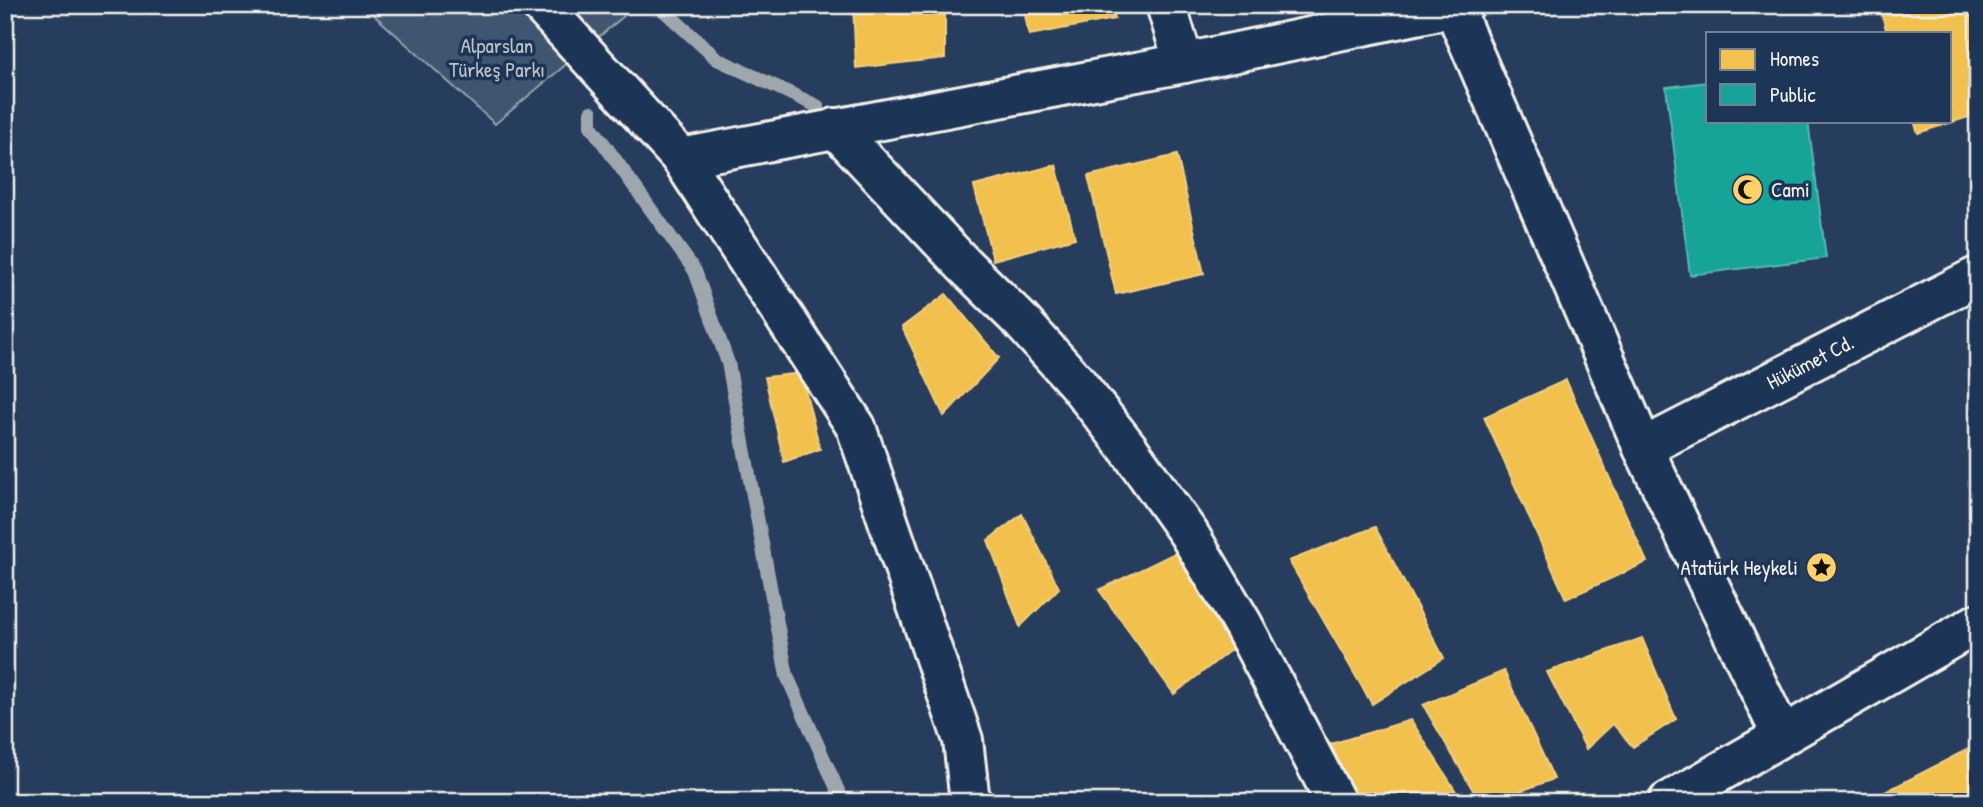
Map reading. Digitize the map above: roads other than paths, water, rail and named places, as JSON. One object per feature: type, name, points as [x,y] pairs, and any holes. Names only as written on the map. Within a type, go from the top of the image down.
[{"type":"street","points":[[541,5],[681,158],[856,427],[963,740],[970,802]]},
{"type":"street","points":[[1166,5],[1184,63]]},
{"type":"street","points":[[681,158],[1184,63],[1459,7],[1643,448],[1782,736]]},
{"type":"street","points":[[835,128],[963,264],[1021,321],[1077,383],[1128,448],[1189,534],[1237,613],[1336,802]]},
{"type":"street","name":"Hükümet Cd.","points":[[1643,448],[1978,276]]},
{"type":"street","points":[[1668,802],[1978,623]]},
{"type":"waterway","points":[[658,5],[717,59],[817,106]]},
{"type":"waterway","points":[[591,112],[591,126],[695,271],[728,363],[787,676],[843,802]]},
{"type":"place","name":"Cami","points":[[1748,189]]},
{"type":"place","name":"Atatürk Heykeli","points":[[1821,567]]},
{"type":"park label","name":"Alparslan Türkeş Parkı","points":[[497,57]]}]
